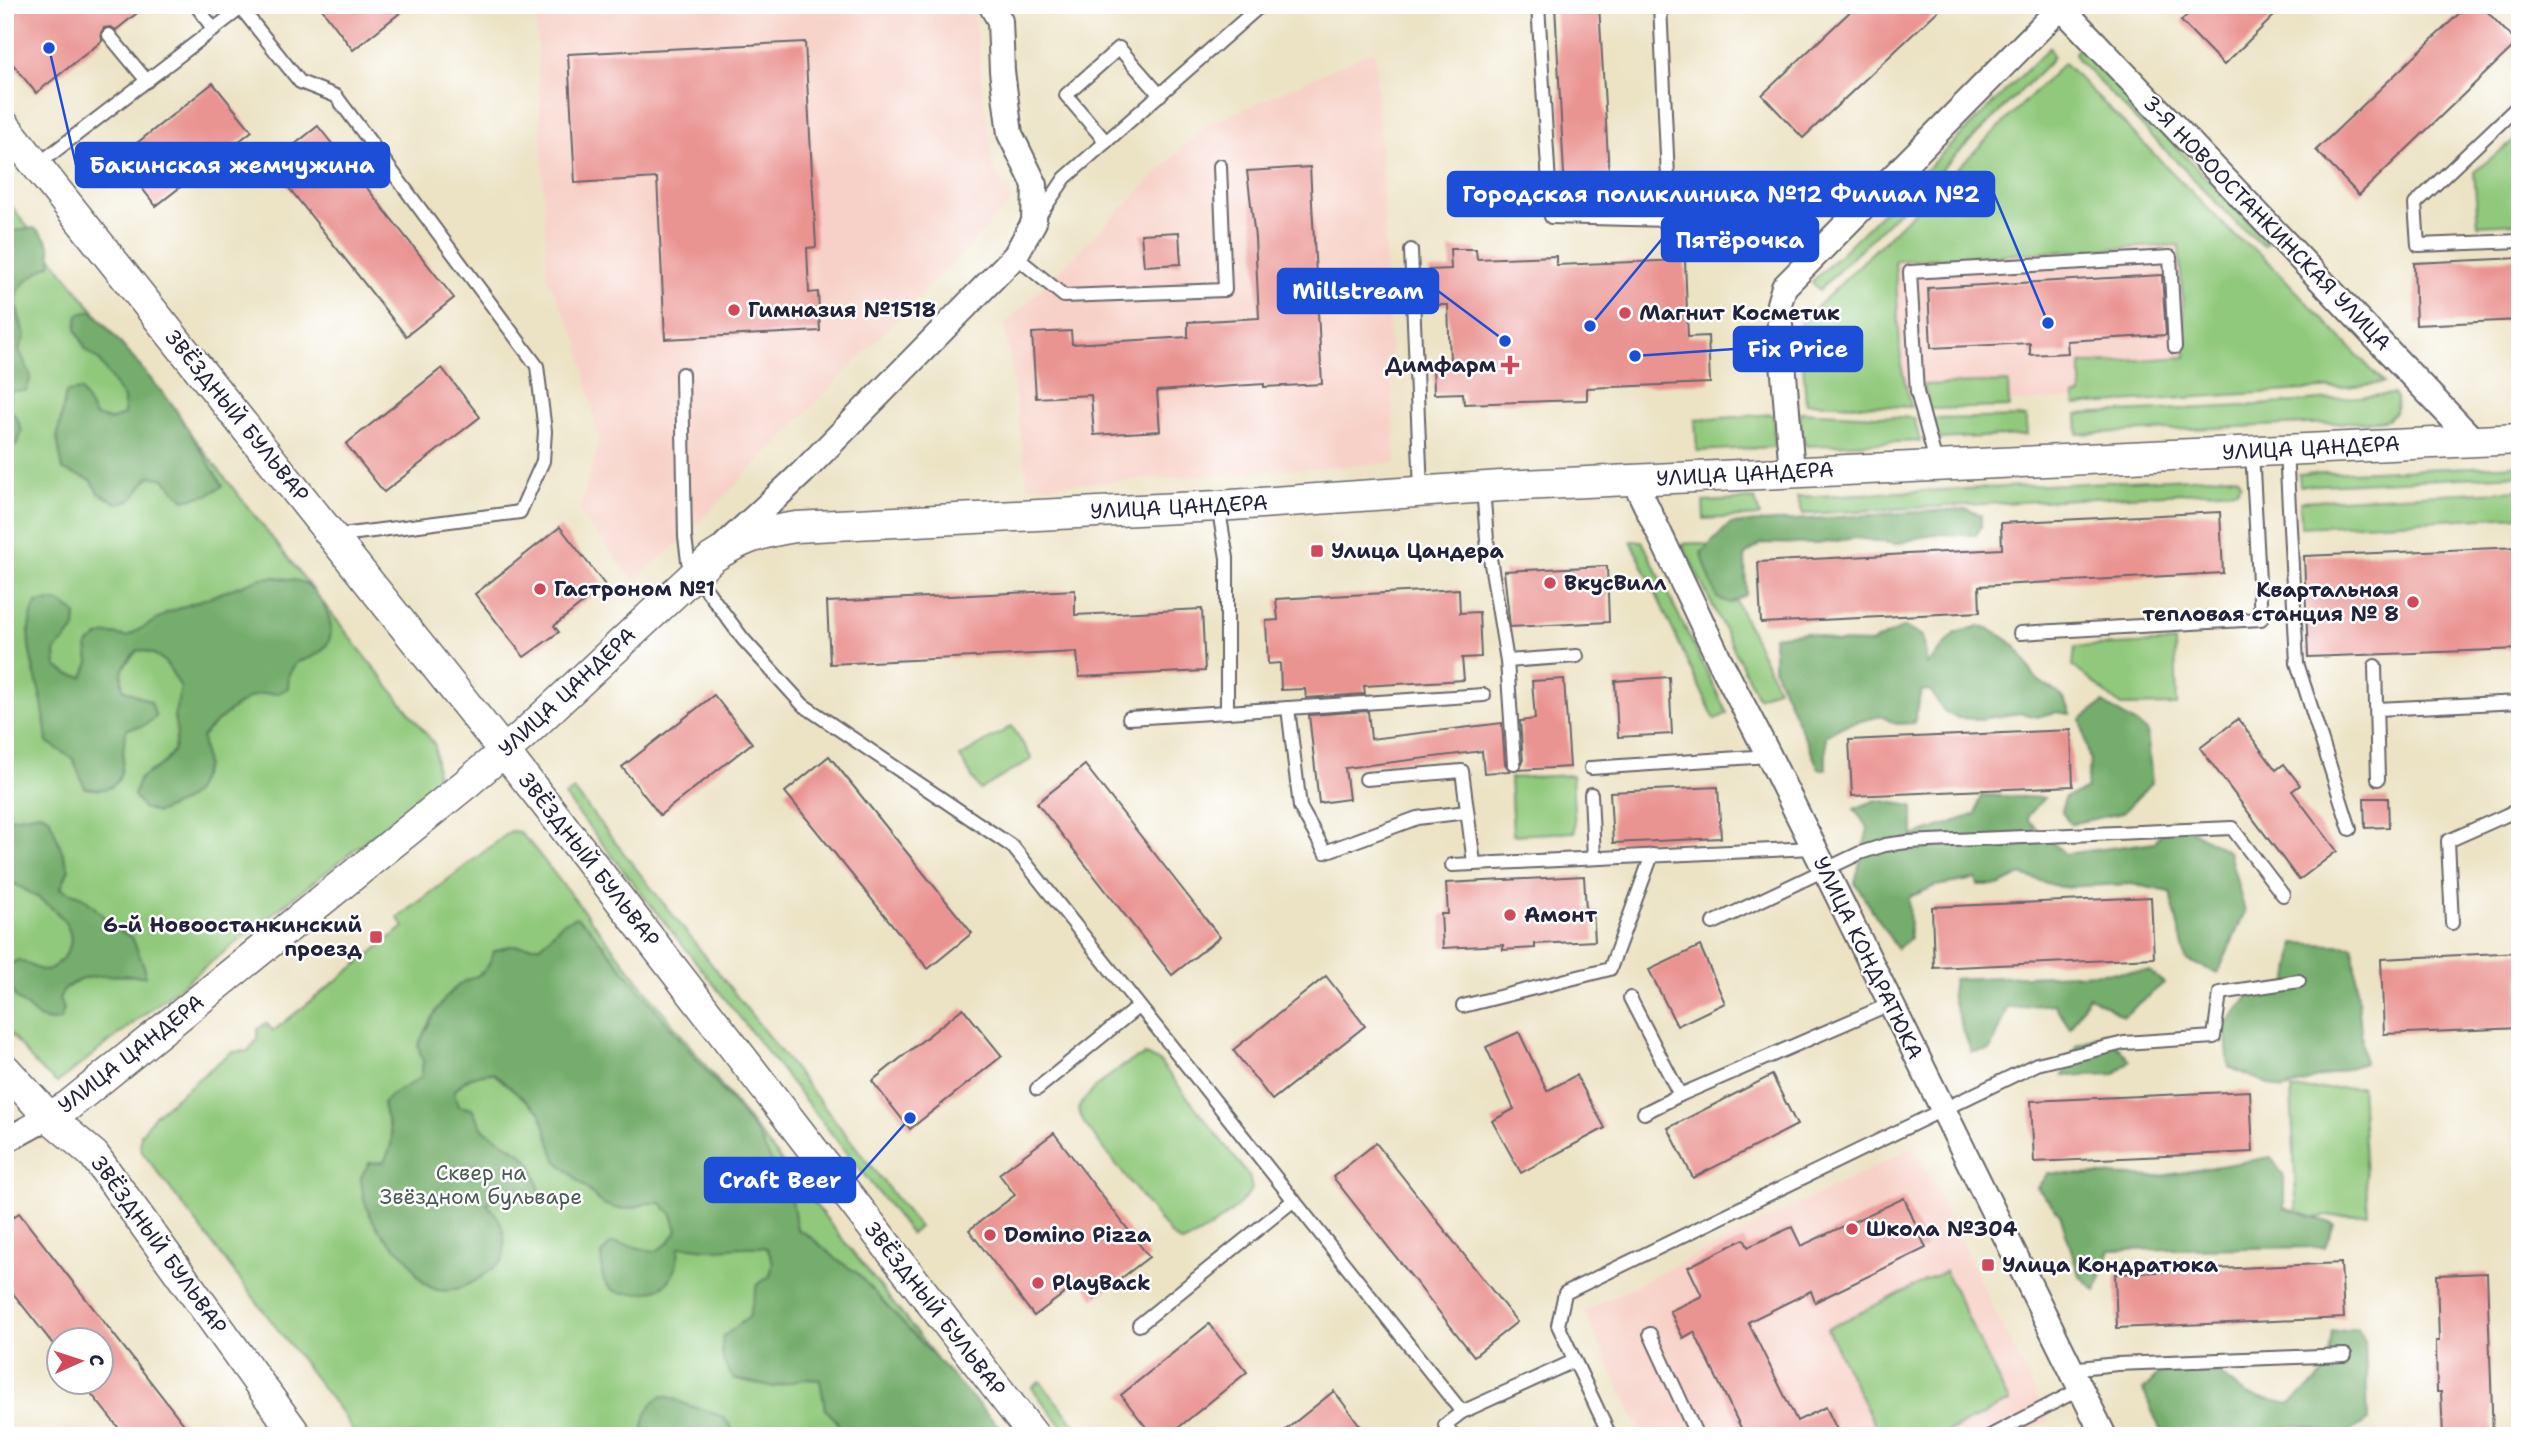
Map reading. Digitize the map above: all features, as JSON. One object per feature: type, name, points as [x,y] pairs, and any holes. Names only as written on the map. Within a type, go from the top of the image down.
[{"type":"street","points":[[703,566],[802,473],[1016,256],[1034,222],[1035,186],[1010,134],[1002,71],[1000,22],[991,5]]},
{"type":"street","points":[[1792,472],[1779,313],[1784,287],[2062,6]]},
{"type":"street","name":"3-Я НОВООСТАНКИНСКАЯ УЛИЦА","points":[[2062,6],[2474,441]]},
{"type":"street","name":"ЗВЁЗДНЫЙ БУЛЬВАР","points":[[5,126],[504,751],[1034,1436]]},
{"type":"street","name":"УЛИЦА ЦАНДЕРА","points":[[49,1117],[68,1106],[504,751],[703,566],[738,541],[766,531],[796,527],[1218,506],[1421,491],[2520,439]]},
{"type":"street","name":"УЛИЦА КОНДРАТЮКА","points":[[1634,480],[1720,661],[2104,1436]]},
{"type":"street","name":"ЗВЁЗДНЫЙ БУЛЬВАР","points":[[5,1069],[49,1117],[94,1155],[297,1436]]},
{"type":"street","points":[[5,1141],[49,1117]]},
{"type":"lane","points":[[196,5],[214,30]]},
{"type":"lane","points":[[1034,222],[1065,178],[1261,5]]},
{"type":"lane","points":[[1538,5],[1551,217],[1670,220],[1660,5]]},
{"type":"lane","points":[[37,165],[243,7],[300,82],[336,96],[537,366],[545,431],[542,461],[520,512],[333,537]]},
{"type":"lane","points":[[109,35],[147,81]]},
{"type":"lane","points":[[1106,142],[1066,95],[1119,48],[1160,94]]},
{"type":"lane","points":[[2520,109],[2517,107],[2415,204],[2418,245],[2520,241]]},
{"type":"lane","points":[[1016,256],[1064,296],[1225,290],[1220,166]]},
{"type":"lane","points":[[1411,250],[1421,491]]},
{"type":"lane","points":[[1937,466],[1917,391],[1910,272],[2170,257],[2175,347]]},
{"type":"lane","points":[[682,374],[685,537],[688,561],[703,566],[743,639],[803,705],[1013,847],[1462,1412]]},
{"type":"lane","points":[[2286,450],[2297,663],[2350,829]]},
{"type":"lane","points":[[2020,633],[2261,619],[2252,451]]},
{"type":"lane","points":[[1483,488],[1488,540],[1507,661],[1514,763]]},
{"type":"lane","points":[[1218,506],[1227,558],[1227,712]]},
{"type":"lane","points":[[1507,661],[1577,656]]},
{"type":"lane","points":[[2375,666],[2378,779]]},
{"type":"lane","points":[[1129,718],[1484,695]]},
{"type":"lane","points":[[2377,709],[2520,702]]},
{"type":"lane","points":[[1288,708],[1300,807],[1325,852],[1417,818],[1467,812]]},
{"type":"lane","points":[[1591,768],[1769,756]]},
{"type":"lane","points":[[1366,779],[1462,772],[1474,863]]},
{"type":"lane","points":[[1591,794],[1594,858]]},
{"type":"lane","points":[[2452,923],[2448,841],[2520,809]]},
{"type":"lane","points":[[1713,923],[1870,849],[1908,842],[2232,828],[2283,895]]},
{"type":"lane","points":[[1452,865],[1813,848]]},
{"type":"lane","points":[[1463,1006],[1610,969],[1652,855]]},
{"type":"lane","points":[[1610,1436],[1558,1325],[1565,1293],[2037,1064],[2124,1043],[2214,1037],[2220,993],[2299,981]]},
{"type":"lane","points":[[1630,998],[1680,1095]]},
{"type":"lane","points":[[1644,1113],[1890,1004]]},
{"type":"lane","points":[[1037,1089],[1139,1006]]},
{"type":"lane","points":[[1139,1325],[1294,1200]]},
{"type":"lane","points":[[1650,1334],[1697,1436]]},
{"type":"lane","points":[[1990,1436],[2075,1379],[2131,1364],[2345,1355]]},
{"type":"lane","points":[[1453,1436],[1445,1425],[1462,1412],[1574,1361]]},
{"type":"shaded area","name":"Гимназия №1518","points":[[562,5],[967,5],[974,14],[993,168],[1013,200],[685,537],[634,581],[579,512],[599,442],[579,344],[547,276],[536,13],[563,11]]},
{"type":"shaded area","points":[[1375,50],[1396,463],[1028,487],[1005,324],[1204,127]]},
{"type":"shaded area","points":[[2206,238],[2216,391],[1949,406],[1940,391],[1889,392],[1881,256]]},
{"type":"shaded area","name":"Школа №304","points":[[1914,1147],[2049,1421],[2018,1436],[1642,1436],[1584,1311]]},
{"type":"green space","points":[[2080,46],[2268,243],[2264,246],[2238,225],[2077,59],[2075,53]]},
{"type":"green space","points":[[2050,47],[2053,56],[2048,64],[1819,290],[1812,282]]},
{"type":"green space","points":[[2064,63],[2235,236],[2262,255],[2384,383],[2075,405],[2074,396],[2081,395],[2081,364],[2186,357],[2179,245],[1895,261],[1901,365],[1911,407],[1806,403],[1800,324]]},
{"type":"green space","points":[[2520,135],[2520,223],[2478,225],[2474,172]]},
{"type":"green space","points":[[5,198],[435,745],[437,778],[400,814],[57,1083],[35,1064],[5,1027]]},
{"type":"green space","points":[[34,228],[48,243],[51,264],[29,279],[18,293],[18,310],[25,336],[19,349],[31,377],[26,391],[11,391],[7,406],[17,418],[22,432],[16,446],[5,441],[5,235]]},
{"type":"green space","points":[[93,311],[173,405],[223,486],[207,495],[184,500],[164,479],[150,476],[131,500],[117,503],[98,493],[91,480],[63,470],[57,438],[66,392],[81,390],[95,416],[110,420],[124,415],[124,399],[98,359],[86,350],[76,329],[78,314]]},
{"type":"green space","points":[[2008,382],[2009,407],[1929,409],[1923,385]]},
{"type":"green space","points":[[2394,394],[2397,399],[2396,411],[2387,419],[2379,421],[2078,434],[2077,414],[2246,406]]},
{"type":"green space","points":[[1800,412],[1914,418],[1920,441],[1806,446],[1801,430]]},
{"type":"green space","points":[[1773,414],[1774,447],[1697,451],[1695,420]]},
{"type":"green space","points":[[2026,417],[2027,435],[1938,439],[1933,419]]},
{"type":"green space","points":[[2520,465],[2520,475],[2300,486],[2299,474]]},
{"type":"green space","points":[[2238,477],[2241,483],[2237,490],[1803,514],[1797,497]]},
{"type":"green space","points":[[2520,490],[2520,516],[2301,527],[2300,501]]},
{"type":"green space","points":[[1755,499],[1760,516],[1704,519],[1703,502]]},
{"type":"green space","points":[[1966,509],[1981,515],[1981,527],[1976,535],[1933,534],[1896,544],[1856,538],[1816,544],[1763,543],[1745,555],[1746,595],[1730,603],[1717,598],[1701,553],[1730,524]]},
{"type":"green space","points":[[1631,541],[1642,541],[1727,713],[1715,720]]},
{"type":"green space","points":[[1682,544],[1706,545],[1712,551],[1778,688],[1758,698]]},
{"type":"green space","points":[[276,577],[304,583],[315,592],[328,615],[331,633],[329,641],[318,654],[297,662],[289,674],[288,688],[247,699],[221,718],[202,737],[206,766],[195,792],[184,801],[157,813],[143,808],[134,795],[139,779],[165,762],[174,749],[177,733],[174,717],[181,688],[165,662],[154,654],[138,650],[124,668],[123,689],[151,702],[156,717],[143,726],[127,729],[118,781],[111,787],[85,788],[73,759],[47,742],[29,648],[29,626],[36,603],[58,602],[76,614],[75,629],[55,651],[56,666],[68,674],[83,677],[89,662],[87,646],[96,638],[110,634],[127,637],[166,613],[261,578]]},
{"type":"green space","points":[[1979,626],[2001,636],[2016,647],[2035,677],[2061,696],[2071,714],[2055,712],[2037,717],[2022,713],[1980,719],[1958,718],[1944,711],[1930,690],[1921,691],[1914,723],[1896,724],[1881,716],[1845,725],[1826,735],[1826,769],[1819,769],[1774,669],[1774,636],[1806,632],[1836,642],[1871,643],[1904,627],[1923,636],[1927,665],[1956,633]]},
{"type":"green space","points":[[2175,642],[2177,705],[2121,706],[2073,666],[2075,647]]},
{"type":"green space","points":[[2103,703],[2147,731],[2152,783],[2122,813],[2070,824],[2062,812],[2064,798],[2086,790],[2090,762],[2081,719]]},
{"type":"green space","points":[[1012,726],[1032,759],[980,790],[960,757]]},
{"type":"green space","points":[[1572,775],[1575,832],[1513,835],[1510,778]]},
{"type":"green space","points":[[574,790],[919,1227],[911,1234],[565,796]]},
{"type":"green space","points":[[1981,795],[2044,798],[2028,816],[2028,820],[2065,854],[2155,842],[2171,819],[2229,852],[2245,912],[2218,973],[2186,960],[2170,892],[2132,884],[2060,887],[2021,875],[2001,885],[1978,885],[1976,879],[1936,886],[1909,897],[1910,938],[1897,949],[1855,883],[1868,828],[1854,809],[1876,800],[1913,806],[1913,836],[1976,814]]},
{"type":"green space","points":[[40,813],[49,817],[69,869],[61,888],[82,897],[118,929],[132,937],[145,969],[145,976],[96,976],[74,983],[65,989],[59,999],[64,1009],[60,1020],[50,1021],[39,1018],[15,997],[10,987],[8,965],[18,960],[47,971],[64,957],[70,944],[69,930],[50,906],[5,879],[5,819]]},
{"type":"green space","name":"Сквер на Звёздном бульваре","points":[[511,831],[519,832],[530,843],[998,1436],[355,1436],[344,1416],[143,1153],[140,1145],[141,1134],[155,1115],[231,1052],[248,1051],[257,1040],[258,1029],[266,1023],[273,1031],[404,927],[398,918]]},
{"type":"green space","points":[[576,917],[588,926],[756,1132],[792,1200],[797,1229],[855,1271],[1005,1436],[844,1436],[836,1420],[825,1409],[820,1380],[804,1379],[774,1387],[734,1379],[723,1360],[723,1337],[749,1317],[757,1285],[770,1276],[773,1262],[767,1248],[679,1247],[676,1268],[668,1282],[661,1287],[644,1293],[622,1293],[613,1290],[603,1278],[602,1254],[611,1243],[656,1251],[668,1243],[677,1231],[672,1215],[661,1203],[618,1209],[603,1204],[556,1160],[540,1112],[493,1073],[476,1075],[463,1083],[454,1092],[458,1106],[472,1109],[483,1129],[522,1154],[532,1165],[541,1194],[528,1203],[513,1195],[499,1194],[487,1204],[503,1229],[503,1260],[475,1281],[453,1290],[442,1291],[422,1281],[406,1257],[379,1230],[364,1200],[361,1177],[369,1163],[384,1162],[389,1152],[392,1137],[383,1103],[392,1094],[421,1077],[423,1061],[418,1046],[433,1016],[453,990],[482,973],[494,951],[510,946],[541,946],[562,923]]},
{"type":"green space","points":[[2295,943],[2353,946],[2364,1063],[2282,1090],[2229,1067],[2225,1025],[2252,993],[2287,991]]},
{"type":"green space","points":[[2149,971],[2164,983],[2124,1016],[2089,996],[2070,1028],[2054,1004],[2007,1008],[1990,1050],[1971,1052],[1951,995],[1953,979]]},
{"type":"green space","points":[[2105,1032],[2130,1060],[2116,1074],[2063,1076],[2076,1046]]},
{"type":"green space","points":[[1145,1055],[1160,1062],[1249,1176],[1252,1189],[1220,1220],[1201,1234],[1182,1243],[1171,1235],[1084,1123],[1078,1109],[1090,1093],[1107,1078]]},
{"type":"green space","points":[[2361,1087],[2368,1214],[2297,1218],[2291,1090]]},
{"type":"green space","points":[[2271,1157],[2284,1177],[2284,1208],[2334,1224],[2325,1247],[2110,1250],[2096,1291],[2079,1275],[2060,1214],[2037,1188],[2048,1173],[2156,1177]]},
{"type":"green space","points":[[1945,1271],[2009,1402],[1940,1436],[1880,1436],[1827,1329]]},
{"type":"green space","points":[[2358,1328],[2365,1341],[2368,1420],[2343,1436],[2298,1425],[2246,1436],[2163,1436],[2143,1390],[2161,1372],[2216,1371],[2247,1395],[2290,1404],[2327,1372],[2332,1332]]},
{"type":"green space","points":[[1040,1381],[1084,1436],[1070,1436],[1032,1388]]},
{"type":"green space","points":[[663,1396],[723,1418],[734,1436],[642,1436],[650,1407]]},
{"type":"building","points":[[5,5],[147,5],[116,30],[111,27],[104,28],[101,33],[102,41],[36,93],[5,54]]},
{"type":"building","points":[[319,5],[410,5],[353,50]]},
{"type":"building","points":[[1555,5],[1599,5],[1610,191],[1565,193]]},
{"type":"building","points":[[1857,5],[1944,5],[1803,138],[1762,95]]},
{"type":"building","points":[[2197,5],[2285,5],[2224,65],[2181,21]]},
{"type":"building","points":[[2468,5],[2481,5],[2517,43],[2359,195],[2316,150]]},
{"type":"building","points":[[805,42],[816,247],[807,248],[809,293],[818,292],[820,331],[665,339],[657,178],[575,183],[568,54]]},
{"type":"building","points":[[213,83],[252,131],[156,206],[118,158]]},
{"type":"building","points":[[318,126],[454,298],[406,336],[270,164]]},
{"type":"building","points":[[1310,167],[1322,384],[1264,387],[1264,384],[1157,391],[1160,431],[1094,435],[1091,395],[1036,398],[1032,333],[1071,331],[1072,344],[1188,337],[1188,322],[1259,318],[1255,238],[1247,171]]},
{"type":"building","points":[[1179,232],[1181,264],[1144,266],[1141,234]]},
{"type":"building","points":[[1450,249],[1476,249],[1477,259],[1556,256],[1556,265],[1685,260],[1688,337],[1708,336],[1710,383],[1587,388],[1587,400],[1464,404],[1463,393],[1434,394],[1433,362],[1450,362],[1448,305],[1430,305],[1429,270],[1451,269]]},
{"type":"building","points":[[2520,258],[2520,320],[2416,325],[2414,263]]},
{"type":"building","points":[[2162,275],[2166,335],[2067,341],[2068,353],[2030,355],[2030,343],[1931,348],[1928,288]]},
{"type":"building","points":[[442,368],[480,417],[384,492],[346,444]]},
{"type":"building","points":[[2220,512],[2223,573],[1979,586],[1980,612],[1761,623],[1758,562],[2002,549],[2001,523]]},
{"type":"building","name":"Гастроном №1","points":[[560,527],[605,585],[554,626],[559,632],[524,657],[475,594]]},
{"type":"building","name":"Квартальная тепловая станция № 8","points":[[2520,547],[2520,649],[2308,657],[2304,556]]},
{"type":"building","points":[[1607,566],[1609,622],[1510,627],[1504,571]]},
{"type":"building","points":[[1459,589],[1460,613],[1479,612],[1481,657],[1462,658],[1464,680],[1364,686],[1365,694],[1306,698],[1305,689],[1281,690],[1280,663],[1268,664],[1266,621],[1278,620],[1276,599]]},
{"type":"building","points":[[1075,590],[1075,615],[1202,609],[1205,671],[1079,677],[1077,652],[830,664],[827,602]]},
{"type":"building","points":[[1669,677],[1672,734],[1618,737],[1615,681]]},
{"type":"building","points":[[1564,679],[1570,767],[1519,770],[1523,762],[1520,721],[1535,719],[1532,681]]},
{"type":"building","points":[[714,695],[752,743],[660,815],[622,767]]},
{"type":"building","points":[[1368,711],[1371,739],[1502,723],[1505,764],[1510,771],[1484,773],[1482,751],[1345,768],[1349,799],[1319,803],[1309,715]]},
{"type":"building","points":[[2238,719],[2276,770],[2284,764],[2300,785],[2292,791],[2337,851],[2299,880],[2200,748]]},
{"type":"building","points":[[2071,730],[2073,786],[1852,796],[1849,740]]},
{"type":"building","points":[[829,756],[972,933],[928,969],[785,792]]},
{"type":"building","points":[[1085,765],[1220,937],[1172,975],[1037,803]]},
{"type":"building","points":[[1718,787],[1721,838],[1613,843],[1610,792]]},
{"type":"building","points":[[2364,798],[2388,798],[2389,827],[2365,828]]},
{"type":"building","points":[[1584,876],[1586,910],[1593,909],[1595,941],[1535,944],[1535,948],[1503,950],[1503,945],[1443,948],[1441,914],[1448,914],[1446,883]]},
{"type":"building","points":[[2151,897],[2154,958],[1934,968],[1932,907]]},
{"type":"building","points":[[1700,946],[1725,1003],[1677,1026],[1649,970]]},
{"type":"building","points":[[2520,952],[2520,1028],[2384,1034],[2381,959]]},
{"type":"building","points":[[1326,976],[1365,1026],[1272,1100],[1233,1050]]},
{"type":"building","points":[[963,1008],[1002,1056],[910,1129],[872,1081]]},
{"type":"building","points":[[1519,1032],[1547,1091],[1576,1075],[1605,1128],[1521,1173],[1492,1121],[1514,1109],[1486,1047]]},
{"type":"building","points":[[1772,1075],[1797,1125],[1693,1178],[1668,1128]]},
{"type":"building","points":[[2250,1091],[2253,1152],[2034,1162],[2031,1101]]},
{"type":"building","points":[[1054,1133],[1149,1257],[1094,1299],[1081,1281],[1034,1316],[969,1230],[1015,1195],[999,1174]]},
{"type":"building","points":[[1376,1143],[1517,1322],[1474,1356],[1333,1177]]},
{"type":"building","points":[[1904,1198],[1926,1248],[1815,1302],[1811,1291],[1748,1322],[1797,1421],[1826,1407],[1840,1436],[1745,1436],[1694,1332],[1683,1338],[1670,1311],[1702,1296],[1688,1267],[1744,1239],[1748,1247],[1792,1227],[1801,1246]]},
{"type":"building","points":[[19,1213],[107,1326],[46,1326],[46,1335],[5,1283],[5,1223]]},
{"type":"building","points":[[2341,1263],[2344,1318],[2117,1328],[2115,1274]]},
{"type":"building","points":[[2487,1273],[2493,1436],[2443,1436],[2441,1392],[2437,1392],[2437,1275]]},
{"type":"building","points":[[1209,1324],[1247,1372],[1168,1436],[1153,1436],[1121,1395]]},
{"type":"building","points":[[116,1337],[193,1436],[125,1436],[93,1396],[116,1396]]},
{"type":"building","points":[[1334,1391],[1368,1436],[1278,1436]]},
{"type":"place","name":"Бакинская жемчужина","points":[[49,48]]},
{"type":"place","name":"Гимназия №1518","points":[[734,310]]},
{"type":"place","name":"Магнит Косметик","points":[[1625,313]]},
{"type":"place","name":"Городская поликлиника №12 Филиал №2","points":[[2048,323]]},
{"type":"place","name":"Пятёрочка","points":[[1590,326]]},
{"type":"place","name":"Millstream","points":[[1505,341]]},
{"type":"place","name":"Fix Price","points":[[1635,356]]},
{"type":"place","name":"Димфарм","points":[[1510,365]]},
{"type":"place","name":"Улица Цандера","points":[[1317,551]]},
{"type":"place","name":"ВкусВилл","points":[[1550,583]]},
{"type":"place","name":"Гастроном №1","points":[[540,589]]},
{"type":"place","name":"Квартальная тепловая станция № 8","points":[[2413,602]]},
{"type":"place","name":"Амонт","points":[[1510,915]]},
{"type":"place","name":"6-й Новоостанкинский проезд","points":[[376,937]]},
{"type":"place","name":"Craft Beer","points":[[910,1118]]},
{"type":"place","name":"Школа №304","points":[[1852,1229]]},
{"type":"place","name":"Domino Pizza","points":[[990,1235]]},
{"type":"place","name":"Улица Кондратюка","points":[[1988,1265]]},
{"type":"place","name":"PlayBack","points":[[1038,1283]]}]
